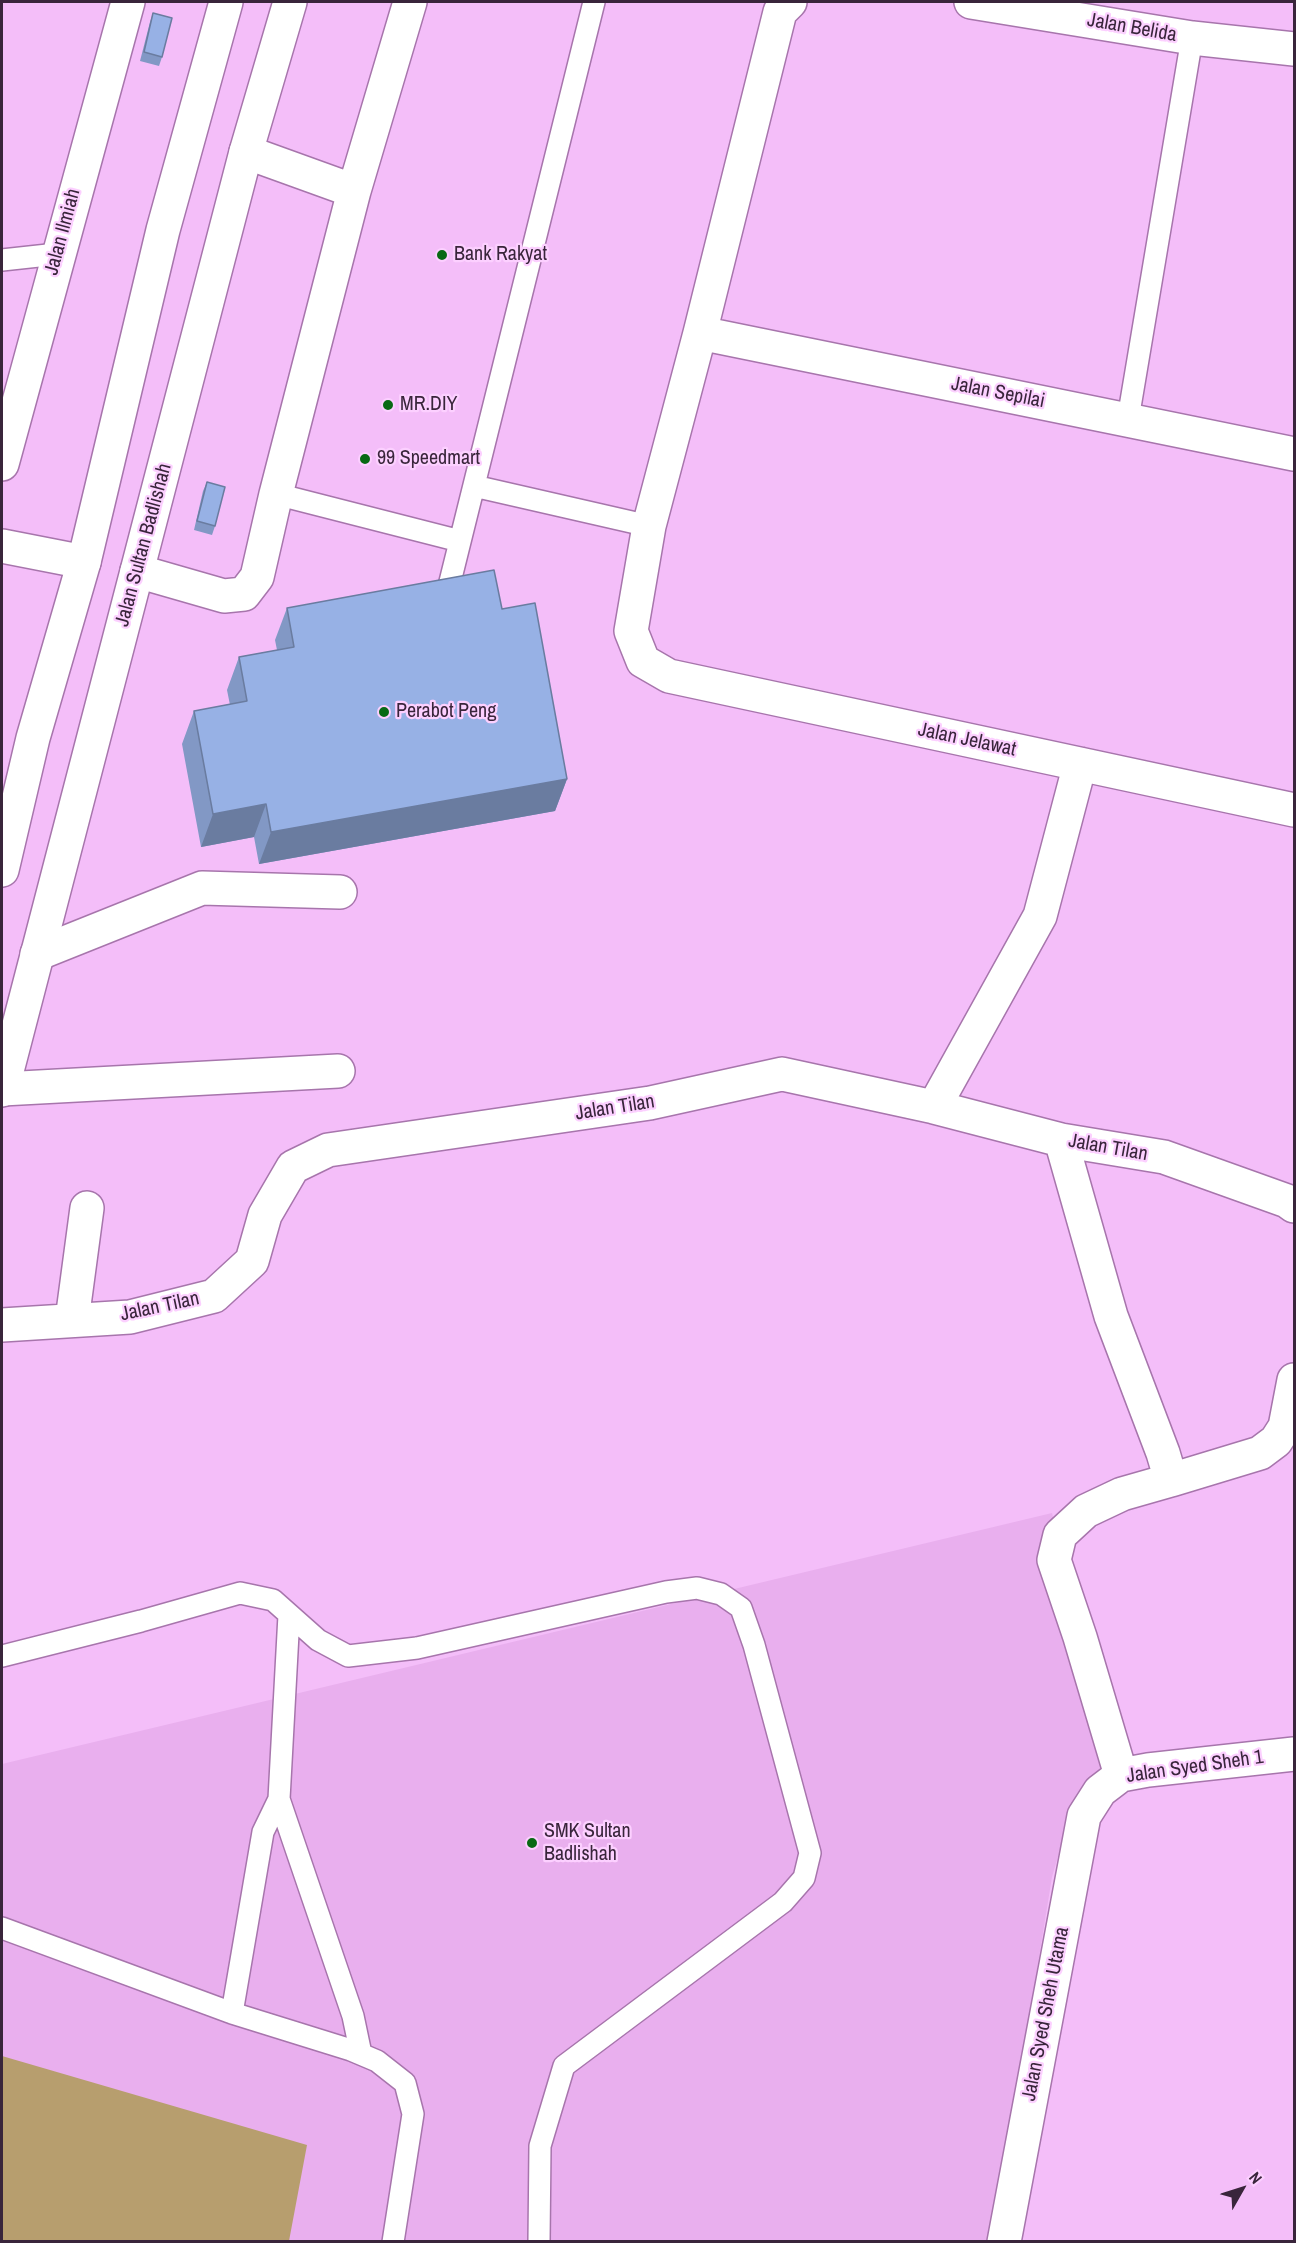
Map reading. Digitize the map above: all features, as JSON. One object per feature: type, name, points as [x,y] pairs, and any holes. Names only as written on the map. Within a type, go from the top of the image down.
[{"type":"street","name":"Jalan Ilmiah","points":[[2,464],[57,254],[128,2]]},
{"type":"street","points":[[2,870],[33,738],[84,562],[157,252],[226,2]]},
{"type":"street","name":"Jalan Sultan Badlishah","points":[[2,1090],[246,152],[290,2]]},
{"type":"street","points":[[136,571],[224,596],[244,594],[257,578],[276,494],[354,191],[410,2]]},
{"type":"street","name":"Jalan Belida","points":[[971,2],[1075,10],[1192,38],[1294,48]]},
{"type":"street","points":[[649,526],[785,7]]},
{"type":"street","points":[[246,152],[354,191]]},
{"type":"street","name":"Jalan Sepilai","points":[[700,333],[1294,454]]},
{"type":"street","name":"Jalan Jelawat","points":[[649,526],[631,631],[643,661],[669,676],[1294,810]]},
{"type":"street","points":[[2,546],[84,562]]},
{"type":"street","points":[[934,1107],[1040,916],[1080,764]]},
{"type":"street","points":[[37,954],[202,888],[340,892]]},
{"type":"street","points":[[2,1090],[338,1071]]},
{"type":"street","name":"Jalan Tilan","points":[[2,1325],[130,1317],[214,1296],[252,1262],[265,1215],[293,1167],[328,1150],[650,1103],[782,1074],[934,1107],[1061,1140],[1164,1157],[1287,1201],[1294,1206]]},
{"type":"street","points":[[1061,1140],[1111,1316],[1171,1480]]},
{"type":"street","points":[[72,1320],[87,1208]]},
{"type":"street","points":[[1110,1783],[1080,1637],[1054,1560],[1060,1535],[1086,1511],[1122,1494],[1260,1453],[1276,1441],[1285,1427],[1294,1380]]},
{"type":"street","name":"Jalan Syed Sheh 1","points":[[1110,1783],[1148,1770],[1294,1754]]},
{"type":"street","name":"Jalan Syed Sheh Utama","points":[[1004,2241],[1084,1816],[1110,1783]]},
{"type":"lane","points":[[444,606],[594,2]]},
{"type":"lane","points":[[1128,419],[1192,38]]},
{"type":"lane","points":[[2,260],[57,254]]},
{"type":"lane","points":[[474,486],[649,526]]},
{"type":"lane","points":[[276,494],[460,541]]},
{"type":"lane","points":[[2,1656],[240,1593],[273,1600],[318,1640],[348,1656],[417,1648],[666,1592],[697,1588],[721,1594],[741,1608],[754,1645],[810,1853],[804,1878],[783,1902],[564,2066],[540,2146],[539,2241]]},
{"type":"lane","points":[[290,1615],[279,1799],[353,2016],[361,2054]]},
{"type":"lane","points":[[232,2013],[263,1832],[279,1799]]},
{"type":"lane","points":[[2,1928],[232,2013],[361,2054],[377,2061],[405,2083],[413,2114],[393,2241]]},
{"type":"shaded area","name":"SMK Sultan Badlishah","points":[[1052,1513],[1111,1754],[1072,1809],[1052,1877],[993,2242],[2,2241],[2,1764]]},
{"type":"shaded area","points":[[2,2056],[307,2145],[289,2241],[2,2241]]},
{"type":"building","points":[[153,13],[172,18],[162,57],[144,52]]},
{"type":"building","points":[[207,482],[225,487],[215,526],[197,521]]},
{"type":"building","name":"Perabot Peng","points":[[494,570],[502,609],[535,603],[567,779],[271,832],[266,804],[213,814],[194,711],[247,701],[239,657],[294,647],[287,608]]},
{"type":"place","name":"Bank Rakyat","points":[[442,255]]},
{"type":"place","name":"MR.DIY","points":[[388,405]]},
{"type":"place","name":"99 Speedmart","points":[[365,459]]},
{"type":"place","name":"Perabot Peng","points":[[384,712]]},
{"type":"place","name":"SMK Sultan Badlishah","points":[[532,1843]]}]
